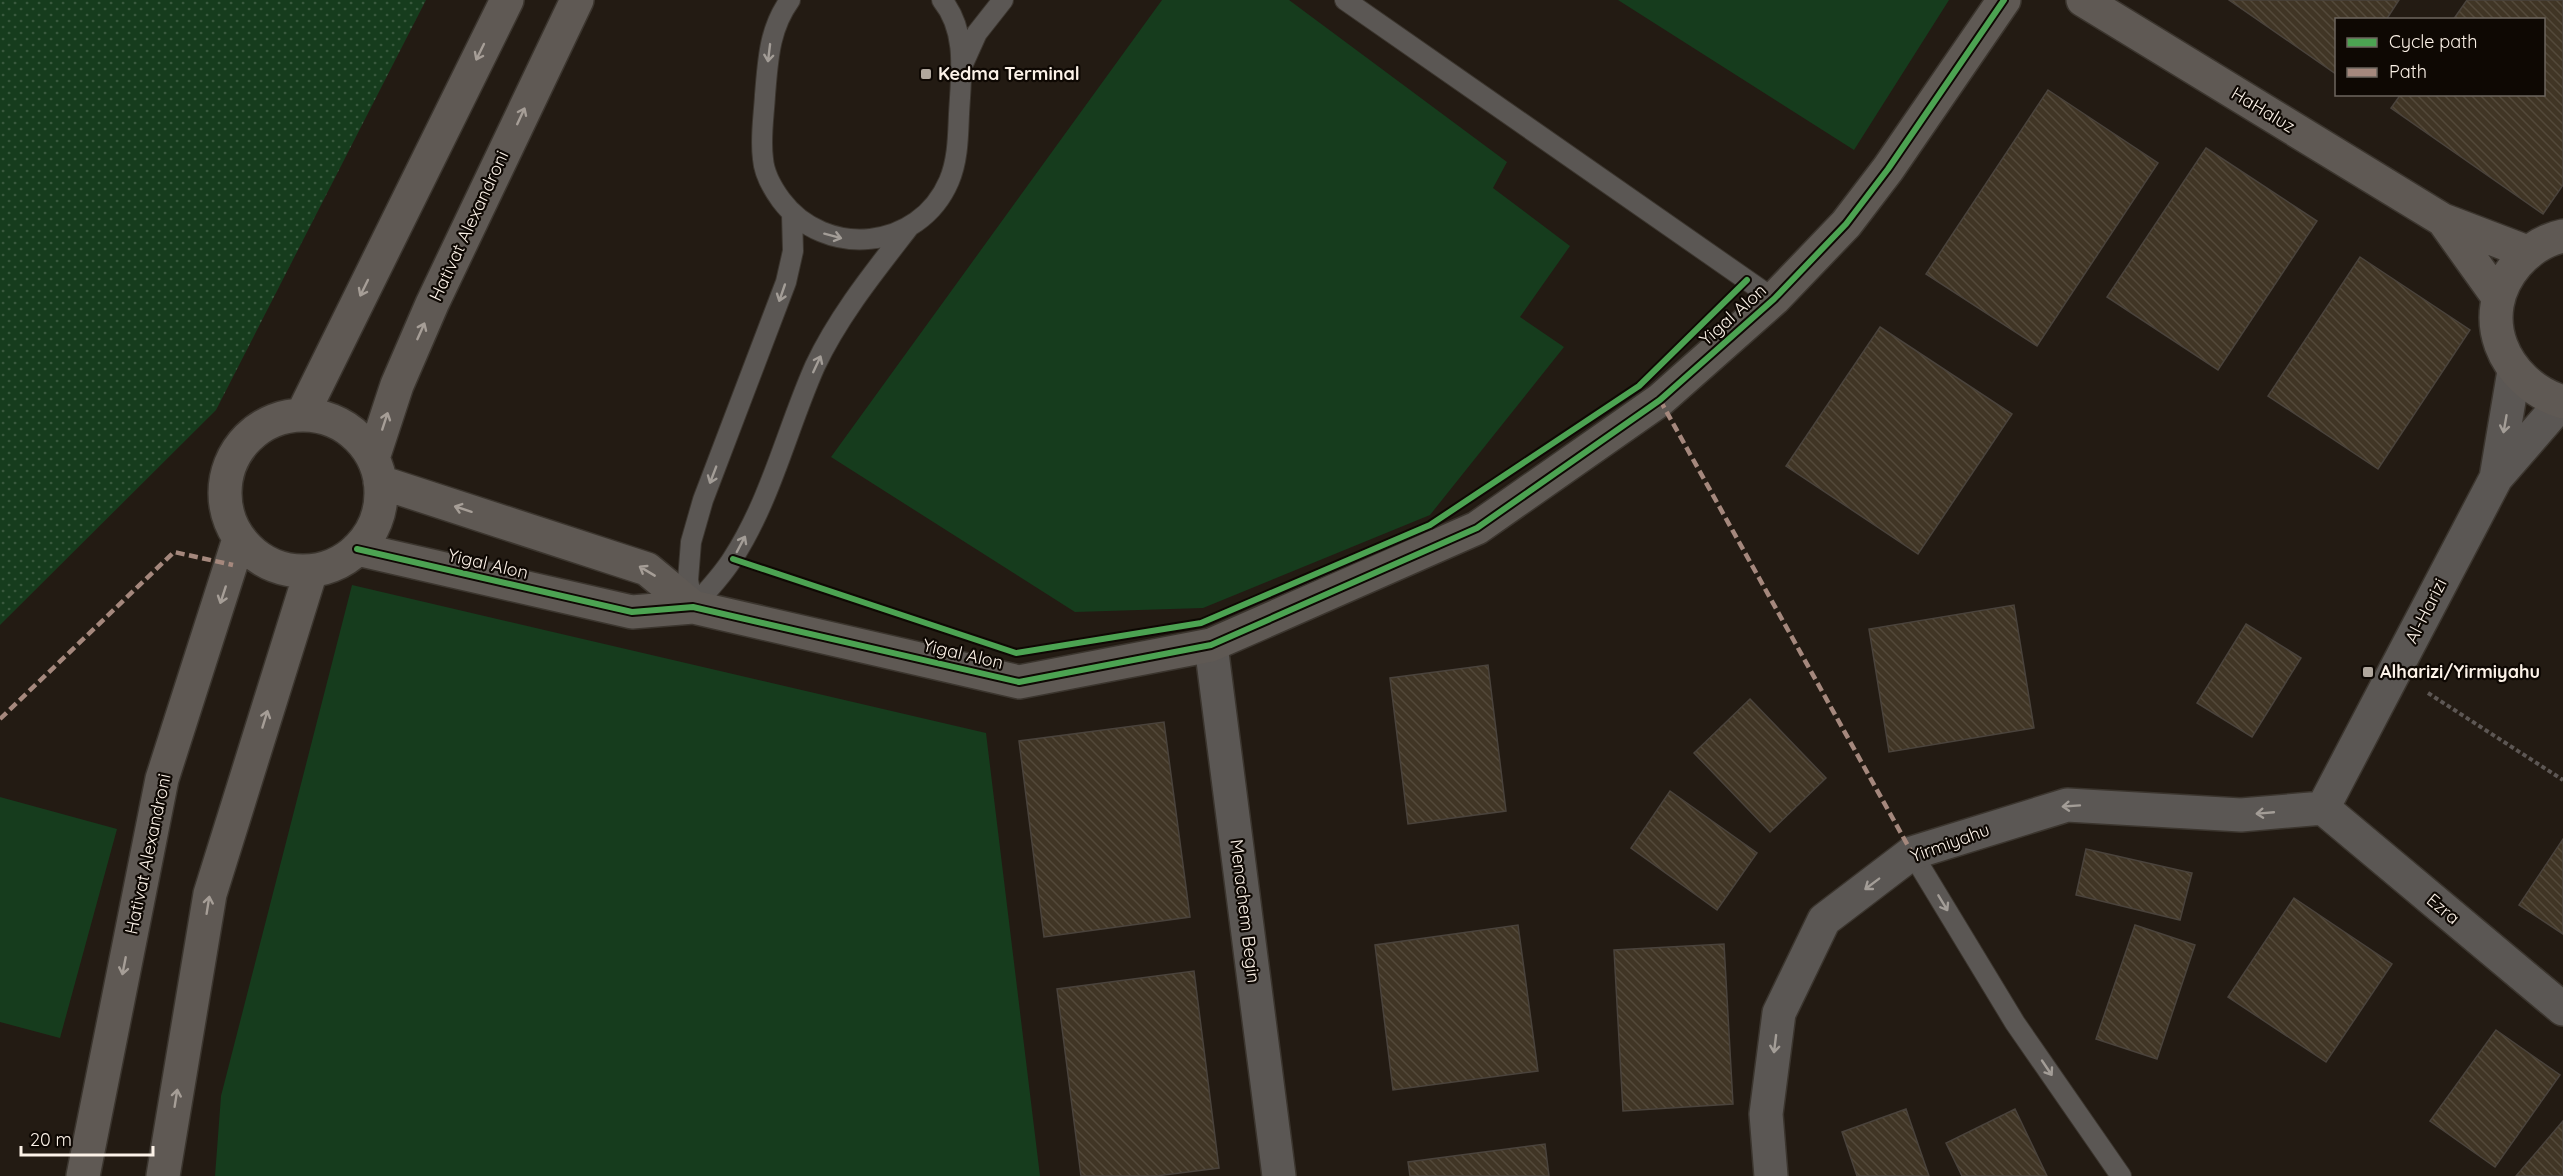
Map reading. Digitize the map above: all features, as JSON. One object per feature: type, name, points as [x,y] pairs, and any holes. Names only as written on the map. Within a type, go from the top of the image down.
[{"type":"street","points":[[302,415],[507,0]]},
{"type":"street","name":"Hativat Alexandroni","points":[[376,470],[397,385],[432,304],[577,0]]},
{"type":"street","name":"Yigal Alon","points":[[357,549],[632,612],[693,607],[1019,682],[1211,645],[1477,528],[1660,400],[1774,299],[1846,224],[1888,169],[2004,0]]},
{"type":"street","name":"HaHaluz","points":[[2083,0],[2443,220],[2527,252]]},
{"type":"street","name":"HaHaluz","points":[[2443,220],[2498,297]]},
{"type":"street","points":[[2563,236],[2549,239],[2527,252],[2508,275],[2498,297],[2496,327],[2504,356],[2514,371],[2535,391],[2563,402]]},
{"type":"street","name":"Al-Harizi","points":[[2496,478],[2514,371]]},
{"type":"street","name":"Al-Harizi","points":[[2323,808],[2496,478],[2563,402]]},
{"type":"street","points":[[291,415],[316,416],[339,423],[359,438],[376,470],[380,506],[372,529],[357,549],[337,563],[311,571],[284,569],[259,558],[239,539],[228,515],[225,488],[231,461],[246,439],[268,423],[291,415]]},
{"type":"street","name":"Yigal Alon","points":[[376,470],[647,569],[693,607]]},
{"type":"street","name":"Hativat Alexandroni","points":[[83,1176],[162,779],[239,539]]},
{"type":"street","points":[[163,1176],[210,894],[311,571]]},
{"type":"street","name":"Menachem Begin","points":[[1211,645],[1280,1176]]},
{"type":"street","name":"Yirmiyahu","points":[[1771,1176],[1766,1114],[1779,1012],[1824,920],[1912,853],[2067,805],[2241,815],[2323,808]]},
{"type":"street","name":"Ezra","points":[[2323,808],[2563,1009]]},
{"type":"lane","points":[[790,0],[778,16],[769,46],[763,160],[773,189],[792,214],[818,232],[848,240],[880,238],[909,227]]},
{"type":"lane","points":[[693,607],[733,558],[754,519],[815,366],[836,326],[863,286],[909,227],[933,207],[949,181],[957,151],[962,66],[959,32],[950,10],[942,0]]},
{"type":"lane","points":[[962,66],[977,33],[1003,0]]},
{"type":"lane","points":[[1345,0],[1774,299]]},
{"type":"lane","points":[[693,607],[688,580],[691,542],[703,500],[786,282],[793,250],[792,214]]},
{"type":"lane","points":[[1912,853],[2015,1023],[2121,1176]]},
{"type":"path","points":[[2395,672],[2563,780]]},
{"type":"green space","points":[[0,0],[426,0],[216,410],[0,625]]},
{"type":"green space","points":[[1162,0],[1289,0],[1507,162],[1493,188],[1570,246],[1520,317],[1564,347],[1430,515],[1203,608],[1075,612],[831,457]]},
{"type":"green space","points":[[1618,0],[1949,0],[1854,150]]},
{"type":"green space","points":[[352,585],[986,733],[1040,1176],[215,1176],[221,1096]]},
{"type":"green space","points":[[0,797],[117,829],[60,1038],[0,1022]]},
{"type":"building","points":[[2229,0],[2399,0],[2387,18],[2335,18],[2335,73]]},
{"type":"building","points":[[2467,0],[2563,0],[2563,185],[2543,214],[2391,108],[2400,96],[2545,96],[2545,18],[2454,18]]},
{"type":"building","points":[[2048,90],[2158,163],[2037,346],[1926,274]]},
{"type":"building","points":[[2206,148],[2317,221],[2218,370],[2107,297]]},
{"type":"building","points":[[2360,257],[2470,330],[2378,469],[2268,396]]},
{"type":"building","points":[[1880,327],[2012,414],[1918,554],[1786,466]]},
{"type":"building","points":[[2014,605],[2034,728],[1889,752],[1869,629]]},
{"type":"building","points":[[2246,624],[2301,658],[2252,737],[2197,703]]},
{"type":"building","points":[[1488,665],[1506,811],[1408,824],[1390,678]]},
{"type":"building","points":[[1750,699],[1826,778],[1770,832],[1694,753]]},
{"type":"building","points":[[1164,722],[1190,917],[1044,937],[1019,741]]},
{"type":"building","points":[[1670,791],[1757,853],[1717,910],[1631,848]]},
{"type":"building","points":[[2563,839],[2563,934],[2519,905]]},
{"type":"building","points":[[2086,849],[2192,873],[2180,920],[2076,895]]},
{"type":"building","points":[[2294,898],[2392,964],[2326,1062],[2228,997]]},
{"type":"building","points":[[1518,925],[1538,1071],[1393,1090],[1375,945]]},
{"type":"building","points":[[2135,925],[2195,945],[2157,1059],[2096,1039]]},
{"type":"building","points":[[1724,944],[1733,1104],[1623,1111],[1614,950]]},
{"type":"building","points":[[1194,971],[1219,1168],[1156,1176],[1081,1176],[1057,989]]},
{"type":"building","points":[[2496,1030],[2560,1075],[2495,1167],[2430,1121]]},
{"type":"building","points":[[1906,1109],[1929,1176],[1857,1176],[1842,1132]]},
{"type":"building","points":[[2015,1109],[2047,1176],[1962,1176],[1946,1143]]},
{"type":"building","points":[[2563,1121],[2563,1176],[2516,1176]]},
{"type":"building","points":[[1545,1144],[1549,1176],[1410,1176],[1408,1162]]},
{"type":"marked path","points":[[1660,400],[1912,853]]},
{"type":"marked path","points":[[0,719],[174,552],[233,565]]},
{"type":"cycle path","points":[[357,549],[632,612],[693,607],[1019,682],[1211,645],[1477,528],[1660,400],[1774,299],[1846,224],[1888,169],[2004,0]]},
{"type":"cycle path","points":[[733,559],[1016,653],[1201,623],[1430,525],[1639,386],[1747,280]]},
{"type":"place","name":"Kedma Terminal","points":[[926,74]]},
{"type":"place","name":"Alharizi/Yirmiyahu","points":[[2368,672]]}]
